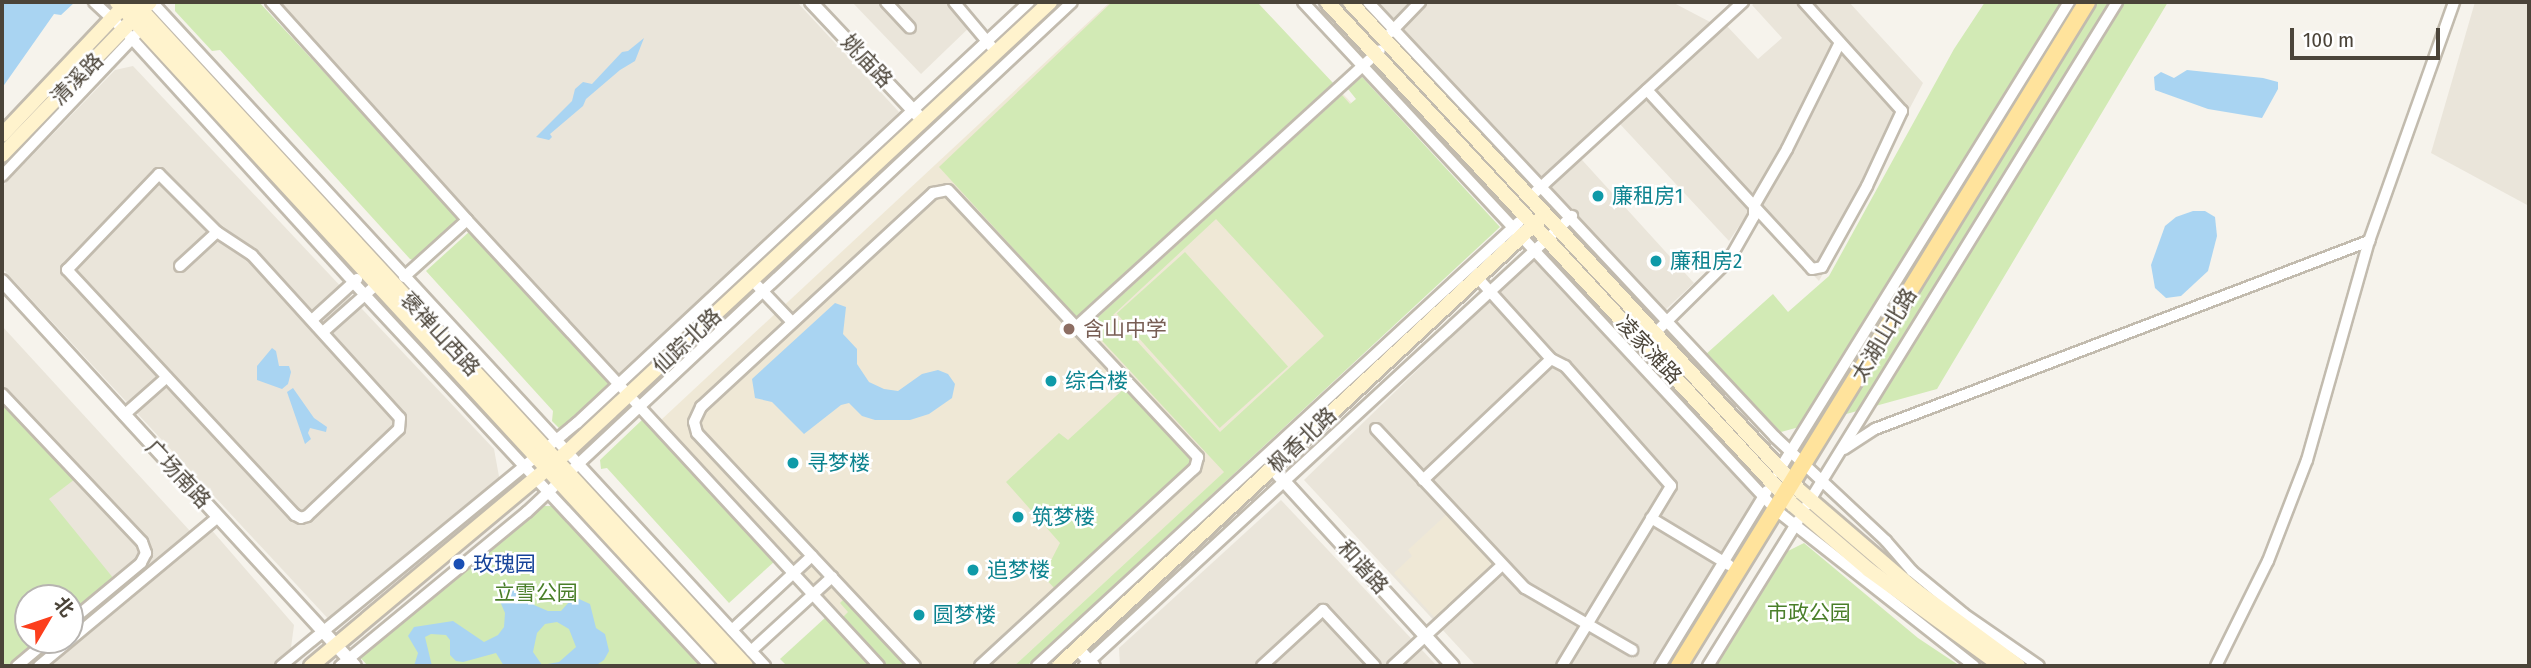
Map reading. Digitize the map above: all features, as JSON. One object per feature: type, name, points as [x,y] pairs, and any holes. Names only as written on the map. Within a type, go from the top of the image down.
[{"type":"main road","name":"仙踪北路","points":[[312,666],[557,461],[752,280],[918,115],[991,47],[1050,2]]},
{"type":"main road","name":"凌家滩路","points":[[1327,2],[1376,54],[1541,244],[1793,504],[1869,570],[2001,666]]},
{"type":"main road","name":"凌家滩路","points":[[1350,2],[1780,469],[1793,504],[2018,666]]},
{"type":"main road","name":"太湖山北路","points":[[1812,474],[2087,2]]},
{"type":"main road","name":"太湖山北路","points":[[1691,666],[1812,474],[2099,2]]},
{"type":"main road","name":"清溪路","points":[[2,135],[138,13]]},
{"type":"main road","name":"清溪路","points":[[2,155],[138,13]]},
{"type":"main road","name":"褒禅山西路","points":[[138,13],[377,284],[540,453],[557,461],[563,477],[729,666]]},
{"type":"main road","name":"褒禅山西路","points":[[138,13],[540,453]]},
{"type":"main road","name":"枫香北路","points":[[1059,666],[1477,277],[1524,225],[1537,205]]},
{"type":"main road","name":"褒禅山西路","points":[[563,477],[746,666]]},
{"type":"main road","name":"太湖山北路","points":[[1679,666],[1738,571],[1793,504]]},
{"type":"street","points":[[94,2],[138,13],[404,276],[540,453],[536,479],[563,477],[732,630],[765,666]]},
{"type":"street","points":[[271,2],[467,220],[879,666]]},
{"type":"street","name":"姚庙路","points":[[811,2],[918,115]]},
{"type":"street","points":[[886,2],[910,27]]},
{"type":"street","points":[[954,2],[991,47],[1029,2]]},
{"type":"street","points":[[348,664],[563,477],[1072,2]]},
{"type":"street","points":[[1037,666],[1524,225],[1363,66],[1303,2]]},
{"type":"street","points":[[1368,2],[1812,474],[1886,541],[1923,581],[2039,666]]},
{"type":"street","points":[[1078,326],[1388,43],[1392,28],[1420,2]]},
{"type":"street","points":[[1537,205],[1546,189],[1647,90],[1743,2]]},
{"type":"street","points":[[1647,90],[1812,269],[1822,267],[1867,186],[1902,111],[1804,2]]},
{"type":"street","points":[[1660,666],[2069,2]]},
{"type":"street","points":[[1841,451],[2117,2]]},
{"type":"street","points":[[2216,666],[2268,561],[2307,460],[2369,241],[2454,2]]},
{"type":"street","points":[[2,176],[138,13]]},
{"type":"street","points":[[138,13],[353,282],[540,453]]},
{"type":"street","points":[[1655,332],[1729,260],[1754,216],[1754,206],[1787,149],[1840,42]]},
{"type":"street","points":[[281,666],[540,453],[918,115]]},
{"type":"street","points":[[159,174],[217,232],[252,255],[400,418],[399,429],[301,518],[295,515],[67,270],[159,174]]},
{"type":"street","points":[[915,666],[698,433],[694,422],[701,407],[792,322],[933,193],[947,190],[1195,451],[1198,463],[980,666]]},
{"type":"street","points":[[1078,649],[1089,665],[1572,216]]},
{"type":"street","points":[[404,276],[467,220]]},
{"type":"street","points":[[180,266],[217,232]]},
{"type":"street","points":[[1708,666],[1793,504],[1812,474],[1875,429],[2369,241]]},
{"type":"street","points":[[1541,244],[1764,496],[1793,504],[1974,666]]},
{"type":"street","points":[[312,320],[366,271]]},
{"type":"street","points":[[1477,277],[1551,359],[1565,366],[1671,486],[1562,666]]},
{"type":"street","points":[[752,280],[792,322]]},
{"type":"street","name":"广场南路","points":[[2,281],[336,646],[348,664]]},
{"type":"street","points":[[323,332],[377,284]]},
{"type":"street","points":[[1423,480],[1551,359]]},
{"type":"street","points":[[124,415],[166,377]]},
{"type":"street","points":[[2,394],[142,542],[146,553],[141,563],[84,610]]},
{"type":"street","points":[[1376,429],[1525,588],[1632,650]]},
{"type":"street","name":"和谐路","points":[[1272,468],[1453,666]]},
{"type":"street","points":[[563,477],[710,666]]},
{"type":"street","points":[[39,666],[218,517]]},
{"type":"street","points":[[1651,518],[1738,571]]},
{"type":"street","points":[[732,630],[812,556]]},
{"type":"street","points":[[1393,666],[1502,566]]},
{"type":"street","points":[[751,652],[832,578]]},
{"type":"street","points":[[1262,666],[1323,610],[1375,666]]},
{"type":"street","points":[[17,666],[31,654]]},
{"type":"shaded area","points":[[277,2],[797,2],[899,112],[618,379]]},
{"type":"shaded area","points":[[852,2],[955,2],[975,22],[921,74]]},
{"type":"shaded area","name":"含山中学","points":[[1110,2],[1257,2],[1478,238],[1014,666],[890,666],[661,420]]},
{"type":"shaded area","points":[[1377,2],[1672,2],[1712,23],[1573,150],[1694,283],[1663,312]]},
{"type":"shaded area","points":[[1756,2],[1849,2],[1923,83],[1819,281],[1750,210],[1729,241],[1619,123],[1726,25],[1758,59],[1782,38],[1752,5]]},
{"type":"shaded area","points":[[2475,2],[2529,2],[2529,206],[2431,153]]},
{"type":"shaded area","name":"玫瑰园","points":[[133,66],[494,449],[500,482],[333,624],[2,268],[2,187],[115,70]]},
{"type":"shaded area","points":[[1535,256],[1763,502],[1664,666],[1476,666],[1304,480]]},
{"type":"shaded area","points":[[2,326],[190,531],[203,520],[294,625],[290,655],[277,666],[2,666]]},
{"type":"shaded area","points":[[1281,500],[1437,666],[1120,666],[1119,648]]},
{"type":"shaded area","points":[[1447,514],[1495,566],[1437,620],[1394,573],[1412,556],[1408,550]]},
{"type":"green space","points":[[175,2],[259,2],[458,217],[458,223],[416,261],[410,259],[220,50],[212,51],[175,11]]},
{"type":"green space","points":[[1112,2],[1257,2],[1333,83],[1083,318],[1076,317],[939,167]]},
{"type":"green space","points":[[1985,2],[2168,2],[1937,389],[1781,432],[1705,355],[1773,294],[1788,312],[1829,276],[1954,49]]},
{"type":"green space","points":[[1362,77],[1500,227],[1027,666],[1014,666],[1224,472],[1093,331],[1095,320],[1342,95],[1350,104],[1356,99],[1348,89]],"holes":[[[1216,219],[1324,336],[1220,432],[1113,315]]]},
{"type":"green space","points":[[470,231],[612,385],[567,428],[559,428],[552,421],[553,411],[426,271]]},
{"type":"green space","points":[[1185,252],[1288,366],[1220,428],[1117,314]]},
{"type":"green space","points":[[1127,386],[1192,455],[1193,465],[1056,590],[1043,576],[1060,543],[1006,482],[1059,433],[1068,440]]},
{"type":"green space","points":[[2,401],[75,479],[49,499],[114,579],[84,604],[84,584],[14,584],[14,654],[24,654],[10,666],[2,666]]},
{"type":"green space","points":[[643,419],[775,561],[729,603],[607,468],[601,469],[600,460]]},
{"type":"green space","name":"立雪公园","points":[[525,506],[557,506],[704,666],[368,666],[355,652]]},
{"type":"green space","name":"市政公园","points":[[1804,543],[1918,638],[1960,666],[1714,666],[1786,552]]},
{"type":"green space","points":[[845,598],[908,666],[886,666],[841,619],[848,612],[840,603]]},
{"type":"green space","points":[[826,617],[871,666],[787,666],[780,659]]},
{"type":"water","points":[[2,2],[75,2],[61,15],[54,14],[2,88]]},
{"type":"water","points":[[644,38],[635,61],[586,99],[583,106],[550,134],[552,137],[549,140],[536,137],[572,101],[575,89],[583,82],[592,84],[622,52],[628,51]]},
{"type":"water","points":[[2187,70],[2263,78],[2278,82],[2278,89],[2262,118],[2208,109],[2155,90],[2154,77],[2161,72],[2174,78]]},
{"type":"water","points":[[2193,211],[2205,211],[2215,217],[2217,236],[2208,271],[2181,296],[2166,298],[2155,288],[2151,265],[2165,226],[2176,217]]},
{"type":"water","points":[[835,303],[846,307],[843,334],[857,349],[857,364],[869,382],[884,389],[898,391],[922,374],[938,370],[948,374],[955,384],[952,398],[929,414],[910,420],[875,420],[862,416],[849,403],[841,405],[804,434],[772,402],[755,398],[752,379]]},
{"type":"water","points":[[272,348],[276,351],[279,366],[289,366],[291,372],[288,384],[282,389],[257,380],[257,366]]},
{"type":"water","points":[[293,388],[314,418],[327,427],[326,432],[310,428],[308,433],[311,439],[305,444],[287,392]]},
{"type":"water","points":[[511,586],[527,592],[534,605],[548,611],[561,611],[569,602],[579,599],[590,604],[596,628],[605,634],[609,651],[604,660],[595,666],[504,666],[496,653],[463,662],[456,661],[450,655],[450,640],[446,635],[431,634],[425,637],[432,666],[414,666],[418,653],[408,636],[414,627],[453,621],[484,642],[498,635],[504,627],[505,613],[499,599],[502,591]],"holes":[[[557,622],[569,629],[576,647],[559,662],[542,665],[533,652],[537,633],[545,624]]]},
{"type":"place","name":"廉租房1","points":[[1598,196]]},
{"type":"place","name":"廉租房2","points":[[1656,261]]},
{"type":"place","name":"含山中学","points":[[1069,329]]},
{"type":"place","name":"综合楼","points":[[1051,381]]},
{"type":"place","name":"寻梦楼","points":[[793,463]]},
{"type":"place","name":"筑梦楼","points":[[1018,517]]},
{"type":"place","name":"玫瑰园","points":[[459,564]]},
{"type":"place","name":"追梦楼","points":[[973,570]]},
{"type":"place","name":"圆梦楼","points":[[919,615]]}]
